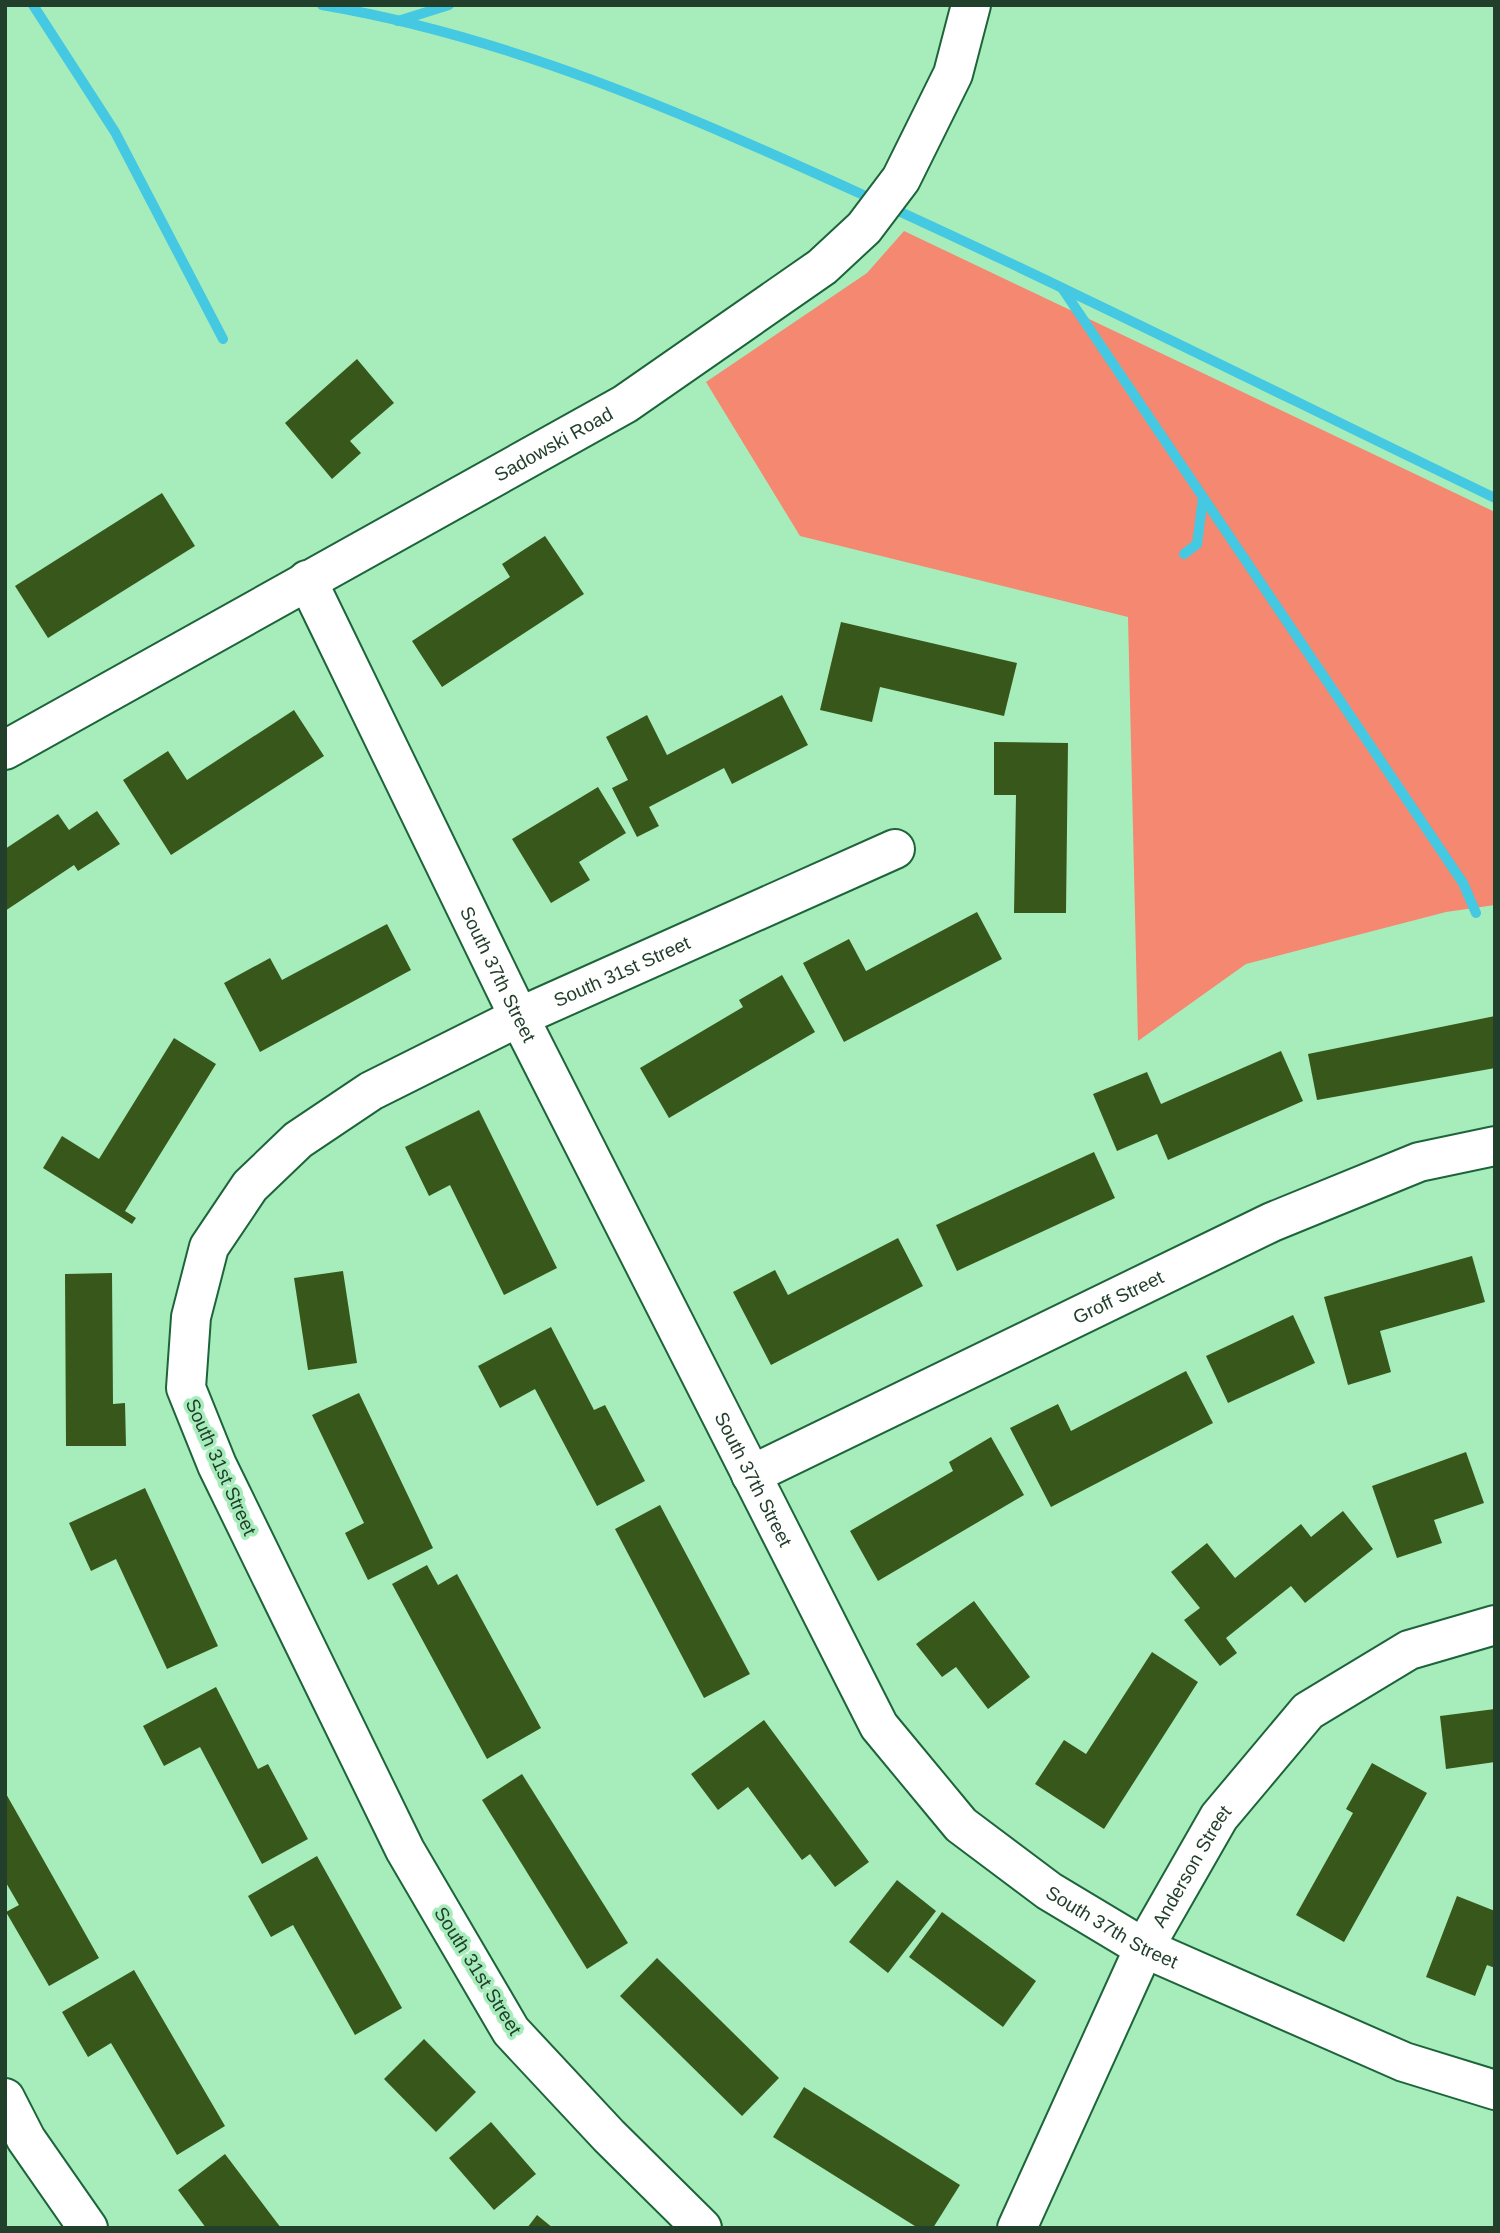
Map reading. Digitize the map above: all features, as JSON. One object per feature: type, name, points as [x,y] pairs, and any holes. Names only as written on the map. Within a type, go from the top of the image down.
[{"type":"street","name":"Sadowski Road","points":[[5,750],[625,404],[822,267],[864,228],[901,179],[953,74],[971,5]]},
{"type":"street","name":"South 37th Street","points":[[306,580],[519,1017],[879,1726],[961,1825],[1049,1891],[1144,1948],[1404,2062],[1495,2090]]},
{"type":"street","name":"South 31st Street","points":[[702,2228],[609,2136],[511,2031],[470,1964],[393,1825],[216,1465],[186,1388],[191,1317],[209,1247],[250,1186],[298,1140],[370,1091],[519,1017],[895,849]]},
{"type":"street","name":"Groff Street","points":[[751,1475],[1272,1222],[1419,1162],[1495,1146]]},
{"type":"street","name":"Anderson Street","points":[[1017,2228],[1144,1948],[1219,1816],[1308,1711],[1409,1650],[1495,1625]]},
{"type":"street","points":[[5,2098],[26,2138],[88,2228]]},
{"type":"shaded area","points":[[904,231],[1495,512],[1495,905],[1446,912],[1246,964],[1138,1041],[1128,617],[800,536],[706,382],[867,273]]},
{"type":"building","points":[[357,359],[394,403],[350,441],[361,453],[332,479],[285,423]]},
{"type":"building","points":[[162,493],[195,546],[48,638],[15,586]]},
{"type":"building","points":[[545,536],[584,594],[442,687],[412,641],[510,577],[502,564]]},
{"type":"building","points":[[841,622],[1017,663],[1004,716],[880,687],[872,722],[820,710]]},
{"type":"building","points":[[782,695],[808,745],[732,784],[724,768],[649,807],[659,826],[637,837],[612,788],[628,780],[606,737],[647,715],[667,755]]},
{"type":"building","points":[[294,710],[324,756],[171,855],[123,780],[168,751],[187,780]]},
{"type":"building","points":[[994,742],[1068,743],[1066,913],[1014,913],[1016,795],[994,795]]},
{"type":"building","points":[[598,787],[626,833],[579,862],[590,880],[551,903],[512,839]]},
{"type":"building","points":[[97,811],[120,844],[78,871],[74,865],[5,911],[5,849],[58,814],[69,830]]},
{"type":"building","points":[[977,912],[1002,959],[844,1042],[803,963],[849,939],[866,971]]},
{"type":"building","points":[[387,924],[411,970],[260,1052],[224,983],[270,958],[282,980]]},
{"type":"building","points":[[782,975],[815,1032],[669,1118],[640,1068],[743,1007],[739,1000]]},
{"type":"building","points":[[1495,1016],[1495,1068],[1317,1100],[1308,1054]]},
{"type":"building","points":[[174,1038],[216,1064],[125,1211],[136,1218],[132,1224],[43,1168],[62,1136],[99,1159]]},
{"type":"building","points":[[1281,1051],[1303,1101],[1168,1160],[1157,1134],[1117,1151],[1093,1094],[1147,1072],[1161,1104]]},
{"type":"building","points":[[479,1110],[557,1268],[504,1295],[450,1185],[429,1196],[405,1147]]},
{"type":"building","points":[[1094,1152],[1115,1198],[957,1271],[936,1225]]},
{"type":"building","points":[[898,1238],[923,1286],[771,1365],[733,1292],[775,1270],[788,1295]]},
{"type":"building","points":[[1472,1256],[1485,1302],[1380,1331],[1391,1372],[1348,1385],[1324,1297]]},
{"type":"building","points":[[343,1271],[357,1363],[308,1370],[294,1278]]},
{"type":"building","points":[[112,1273],[113,1404],[125,1403],[126,1446],[66,1446],[65,1274]]},
{"type":"building","points":[[1293,1315],[1315,1363],[1228,1403],[1206,1356]]},
{"type":"building","points":[[551,1327],[594,1410],[605,1405],[645,1481],[597,1506],[535,1389],[500,1408],[478,1366]]},
{"type":"building","points":[[1186,1371],[1213,1423],[1051,1507],[1010,1428],[1058,1404],[1071,1431]]},
{"type":"building","points":[[359,1393],[433,1548],[368,1580],[345,1533],[364,1523],[312,1415]]},
{"type":"building","points":[[991,1437],[1024,1495],[878,1581],[850,1531],[953,1471],[949,1462]]},
{"type":"building","points":[[1466,1452],[1484,1503],[1434,1520],[1442,1543],[1397,1558],[1372,1486]]},
{"type":"building","points":[[145,1488],[218,1646],[167,1669],[116,1559],[91,1571],[69,1523]]},
{"type":"building","points":[[660,1505],[750,1674],[704,1698],[615,1529]]},
{"type":"building","points":[[1343,1511],[1373,1549],[1305,1603],[1291,1586],[1226,1638],[1237,1653],[1220,1666],[1184,1620],[1200,1608],[1171,1572],[1207,1543],[1235,1578],[1301,1524],[1311,1537]]},
{"type":"building","points":[[427,1565],[438,1585],[457,1574],[541,1728],[487,1759],[392,1584]]},
{"type":"building","points":[[974,1601],[1030,1677],[988,1709],[956,1667],[942,1677],[916,1644]]},
{"type":"building","points":[[1152,1652],[1198,1682],[1104,1829],[1035,1784],[1064,1740],[1086,1754]]},
{"type":"building","points":[[216,1687],[258,1769],[268,1764],[308,1839],[262,1864],[200,1747],[164,1766],[143,1726]]},
{"type":"building","points":[[1495,1709],[1495,1762],[1446,1769],[1440,1716]]},
{"type":"building","points":[[764,1720],[869,1862],[835,1887],[810,1854],[802,1860],[748,1787],[718,1810],[691,1774]]},
{"type":"building","points":[[1372,1763],[1427,1793],[1344,1942],[1296,1915],[1353,1813],[1346,1809]]},
{"type":"building","points":[[522,1774],[628,1943],[587,1969],[482,1800]]},
{"type":"building","points":[[5,1792],[99,1958],[49,1986],[6,1912],[19,1905],[5,1881]]},
{"type":"building","points":[[317,1856],[402,2008],[355,2035],[293,1925],[271,1937],[248,1896]]},
{"type":"building","points":[[897,1880],[936,1911],[888,1973],[849,1942]]},
{"type":"building","points":[[1457,1896],[1495,1911],[1495,1968],[1487,1965],[1475,1996],[1426,1977]]},
{"type":"building","points":[[942,1912],[1036,1981],[1003,2027],[909,1957]]},
{"type":"building","points":[[657,1958],[779,2078],[742,2116],[620,1996]]},
{"type":"building","points":[[134,1970],[225,2126],[177,2155],[111,2043],[88,2057],[62,2012]]},
{"type":"building","points":[[424,2039],[476,2092],[436,2132],[384,2079]]},
{"type":"building","points":[[804,2087],[960,2185],[933,2228],[918,2228],[773,2137]]},
{"type":"building","points":[[491,2122],[536,2174],[494,2210],[449,2158]]},
{"type":"building","points":[[225,2154],[281,2228],[206,2228],[178,2190]]},
{"type":"building","points":[[537,2215],[553,2228],[527,2228]]},
{"type":"waterway","points":[[33,5],[115,132],[223,339]]},
{"type":"waterway","points":[[322,5],[461,37],[596,81],[662,107],[1019,267],[1495,498]]},
{"type":"waterway","points":[[398,21],[449,5]]},
{"type":"waterway","points":[[1062,288],[1463,883],[1476,913]]},
{"type":"waterway","points":[[1184,554],[1197,544],[1203,498]]}]
